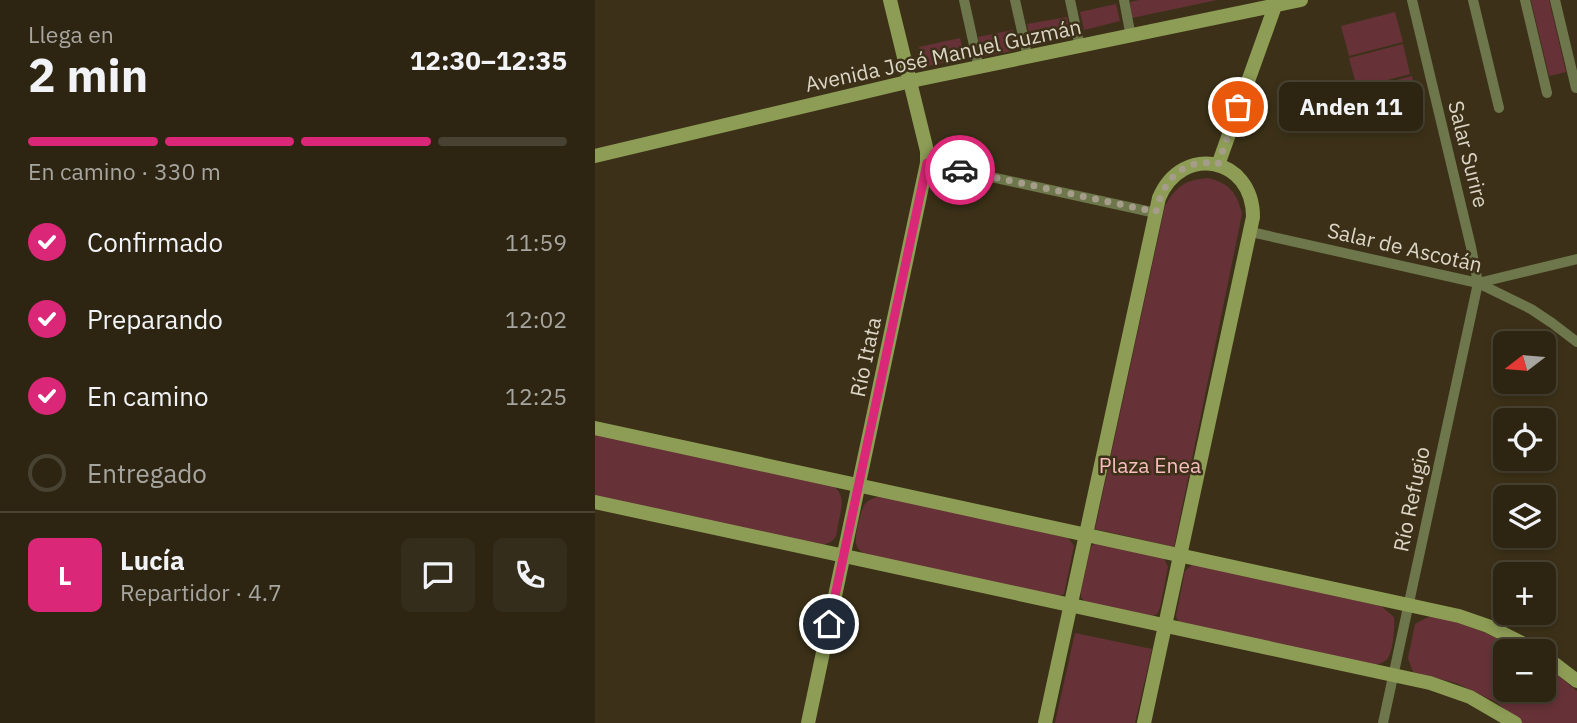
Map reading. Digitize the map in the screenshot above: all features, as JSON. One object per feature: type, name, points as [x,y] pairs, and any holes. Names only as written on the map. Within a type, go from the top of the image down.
[{"type":"street","name":"Río Itata","points":[[808,723],[927,163],[927,151],[890,0]]},
{"type":"street","points":[[964,0],[979,68]]},
{"type":"street","points":[[1015,0],[1028,58]]},
{"type":"street","points":[[1070,0],[1080,47]]},
{"type":"street","points":[[1124,0],[1131,37]]},
{"type":"street","name":"Avenida José Manuel Guzmán","points":[[595,156],[911,81],[1131,37],[1276,3],[1301,0]]},
{"type":"street","name":"Salar Surire","points":[[1412,0],[1478,283]]},
{"type":"street","points":[[1473,0],[1499,107]]},
{"type":"street","points":[[1525,0],[1547,93]]},
{"type":"street","points":[[1555,0],[1576,88]]},
{"type":"street","points":[[1218,164],[1276,3]]},
{"type":"street","points":[[927,163],[1156,212]]},
{"type":"street","points":[[1045,723],[1163,188],[1177,172],[1198,164],[1211,163],[1218,164],[1240,179],[1250,195],[1253,217],[1144,723]]},
{"type":"street","name":"Salar de Ascotán","points":[[1251,232],[1478,283],[1552,323],[1577,342]]},
{"type":"street","points":[[1478,283],[1577,259]]},
{"type":"street","points":[[1505,296],[1505,285],[1512,274]]},
{"type":"street","name":"Río Refugio","points":[[1383,723],[1478,283]]},
{"type":"street","points":[[595,428],[1408,604],[1459,616],[1514,639]]},
{"type":"street","points":[[595,502],[1437,685],[1485,704],[1515,723]]},
{"type":"street","points":[[1556,665],[1577,681]]},
{"type":"green space","points":[[1217,0],[1132,18],[1130,2]]},
{"type":"green space","points":[[1531,0],[1549,0],[1566,72],[1549,76]]},
{"type":"green space","points":[[1116,4],[1120,21],[1084,30],[1080,12]]},
{"type":"green space","points":[[1395,12],[1403,42],[1349,56],[1341,26]]},
{"type":"green space","points":[[1067,17],[1071,37],[1031,44],[1027,24]]},
{"type":"green space","points":[[1013,30],[1017,50],[982,57],[978,37]]},
{"type":"green space","points":[[960,38],[965,58],[924,67],[919,47]]},
{"type":"green space","points":[[1403,44],[1410,74],[1357,88],[1349,58]]},
{"type":"green space","points":[[1412,76],[1419,106],[1366,119],[1358,90]]},
{"type":"green space","name":"Plaza Enea","points":[[1208,178],[1231,190],[1238,200],[1242,214],[1174,547],[1095,529],[1165,206],[1182,185]]},
{"type":"green space","points":[[595,434],[831,485],[836,488],[842,502],[836,536],[821,545],[595,496]]},
{"type":"green space","points":[[880,496],[1068,538],[1074,546],[1064,594],[1057,597],[868,556],[857,546],[857,530],[865,504]]},
{"type":"green space","points":[[1096,543],[1164,558],[1168,567],[1157,614],[1152,616],[1085,602],[1081,591],[1091,546]]},
{"type":"green space","points":[[1193,564],[1381,606],[1394,617],[1390,654],[1385,661],[1373,666],[1179,623],[1176,616],[1185,571]]},
{"type":"green space","points":[[1432,616],[1455,622],[1499,639],[1493,639],[1493,701],[1456,683],[1413,672],[1408,658],[1415,624]]},
{"type":"green space","points":[[1075,633],[1152,649],[1135,723],[1055,723]]},
{"type":"green space","points":[[1556,674],[1577,691],[1577,723],[1521,723],[1496,702],[1556,702]]},
{"type":"way so far","points":[[960,170],[1156,212],[1163,188],[1177,172],[1198,164],[1218,164],[1238,107]]},
{"type":"place","name":"Anden 11","points":[[1238,107]]},
{"type":"route","points":[[829,624],[927,163],[960,170]]}]
